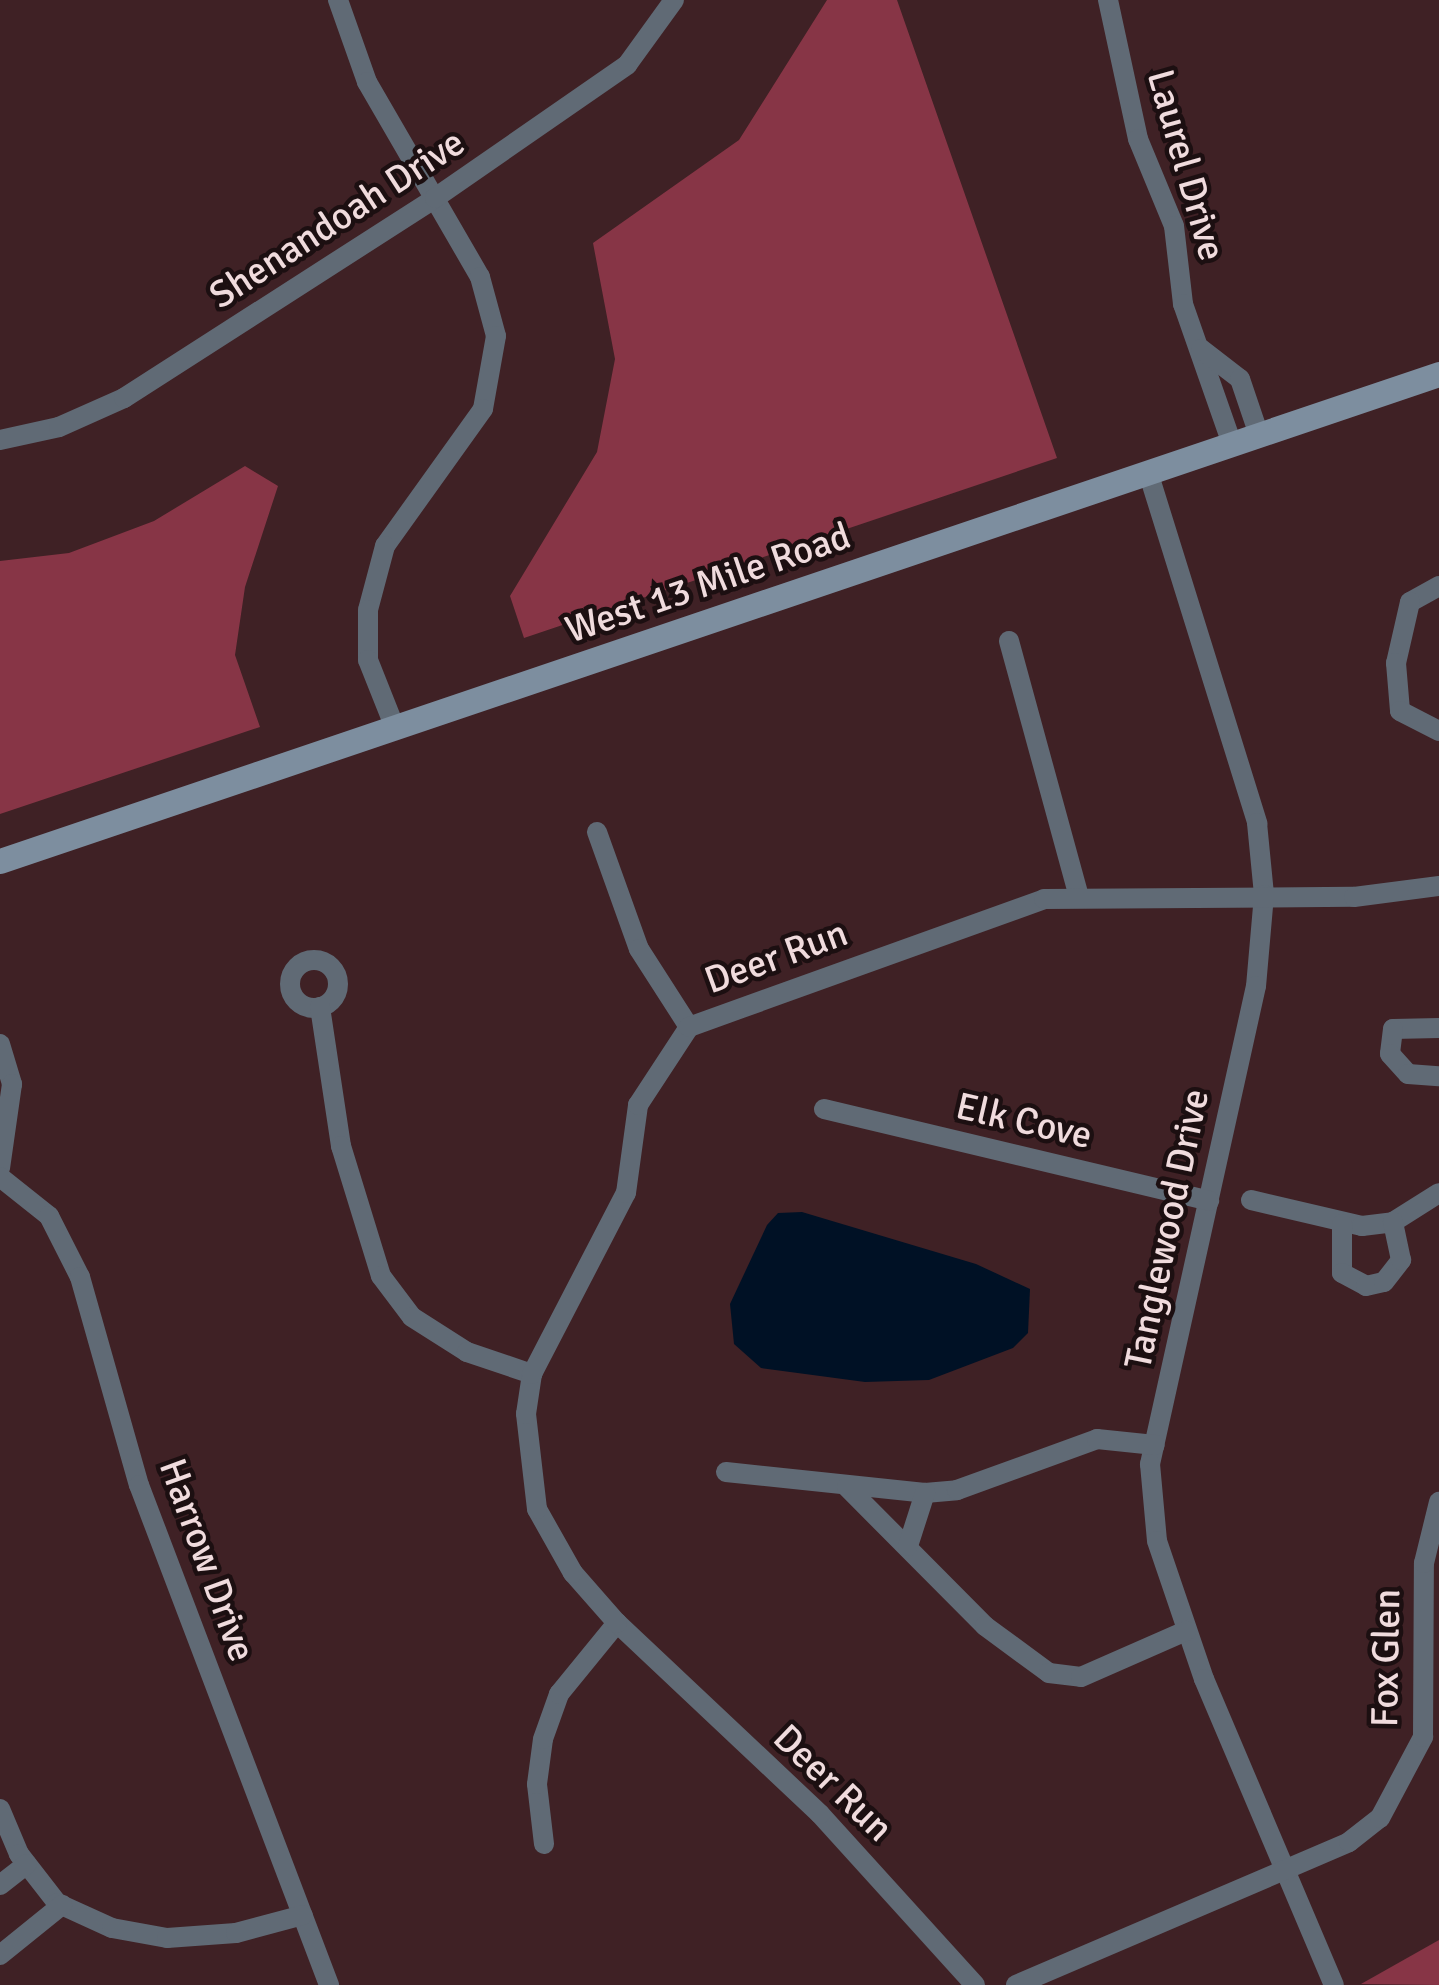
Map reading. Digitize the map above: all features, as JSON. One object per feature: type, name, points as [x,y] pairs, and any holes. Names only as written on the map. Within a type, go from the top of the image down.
[{"type":"street","points":[[338,0],[368,82],[480,277],[496,336],[483,409],[385,546],[368,610],[368,660],[395,728]]},
{"type":"street","name":"Shenandoah Drive","points":[[0,440],[59,427],[124,398],[435,198],[627,65],[674,0]]},
{"type":"street","name":"Laurel Drive","points":[[1108,0],[1138,139],[1174,226],[1183,304],[1232,444]]},
{"type":"street","points":[[1200,348],[1240,380],[1259,435]]},
{"type":"street","name":"West 13 Mile Road","points":[[0,861],[1439,374]]},
{"type":"street","name":"Tanglewood Drive","points":[[1148,472],[1257,823],[1264,895],[1256,986],[1155,1445],[1157,1540],[1186,1630],[1334,1985]]},
{"type":"street","points":[[1439,586],[1410,602],[1396,663],[1400,711],[1439,730]]},
{"type":"street","points":[[1009,641],[1078,894]]},
{"type":"street","points":[[597,832],[639,949],[690,1027]]},
{"type":"street","name":"Deer Run","points":[[975,1985],[820,1814],[617,1623],[573,1572],[537,1509],[526,1414],[532,1374],[626,1194],[638,1105],[690,1027],[1078,894],[1354,896],[1439,886]]},
{"type":"street","points":[[320,1007],[341,1146],[381,1276],[412,1317],[467,1352],[532,1374]]},
{"type":"street","points":[[1439,1028],[1393,1029],[1390,1054],[1408,1074],[1439,1076]]},
{"type":"street","points":[[0,1044],[12,1084],[0,1168]]},
{"type":"street","name":"Elk Cove","points":[[824,1110],[1209,1201]]},
{"type":"street","name":"Harrow Drive","points":[[0,1178],[49,1216],[80,1277],[139,1485],[329,1985]]},
{"type":"street","points":[[1251,1200],[1342,1224],[1393,1222],[1439,1193]]},
{"type":"street","points":[[1342,1224],[1342,1273],[1366,1286],[1384,1282],[1402,1260],[1393,1222]]},
{"type":"street","points":[[726,1472],[926,1493],[957,1490],[1097,1439],[1155,1445]]},
{"type":"street","points":[[848,1487],[985,1626],[1048,1674],[1081,1677],[1186,1630]]},
{"type":"street","points":[[908,1546],[926,1493]]},
{"type":"street","name":"Fox Glen","points":[[1016,1985],[1285,1870],[1380,1818],[1411,1770],[1429,1704],[1422,1600],[1439,1502]]},
{"type":"street","points":[[544,1844],[537,1784],[544,1740],[559,1694],[617,1623]]},
{"type":"street","points":[[0,1809],[27,1864],[62,1905],[112,1928],[167,1938],[236,1933],[303,1915]]},
{"type":"street","points":[[0,1885],[27,1864]]},
{"type":"street","points":[[0,1955],[62,1905]]},
{"type":"shaded area","points":[[827,0],[897,0],[1057,458],[524,638],[510,596],[597,452],[615,359],[593,243],[739,140]]},
{"type":"shaded area","points":[[245,466],[278,486],[245,587],[235,655],[260,727],[0,814],[0,561],[69,553],[154,521]]},
{"type":"shaded area","points":[[1439,1940],[1439,1985],[1361,1984]]},
{"type":"water","points":[[802,1212],[976,1264],[1030,1289],[1028,1333],[1013,1348],[929,1380],[865,1382],[761,1368],[734,1344],[730,1304],[767,1225],[778,1213]]}]
